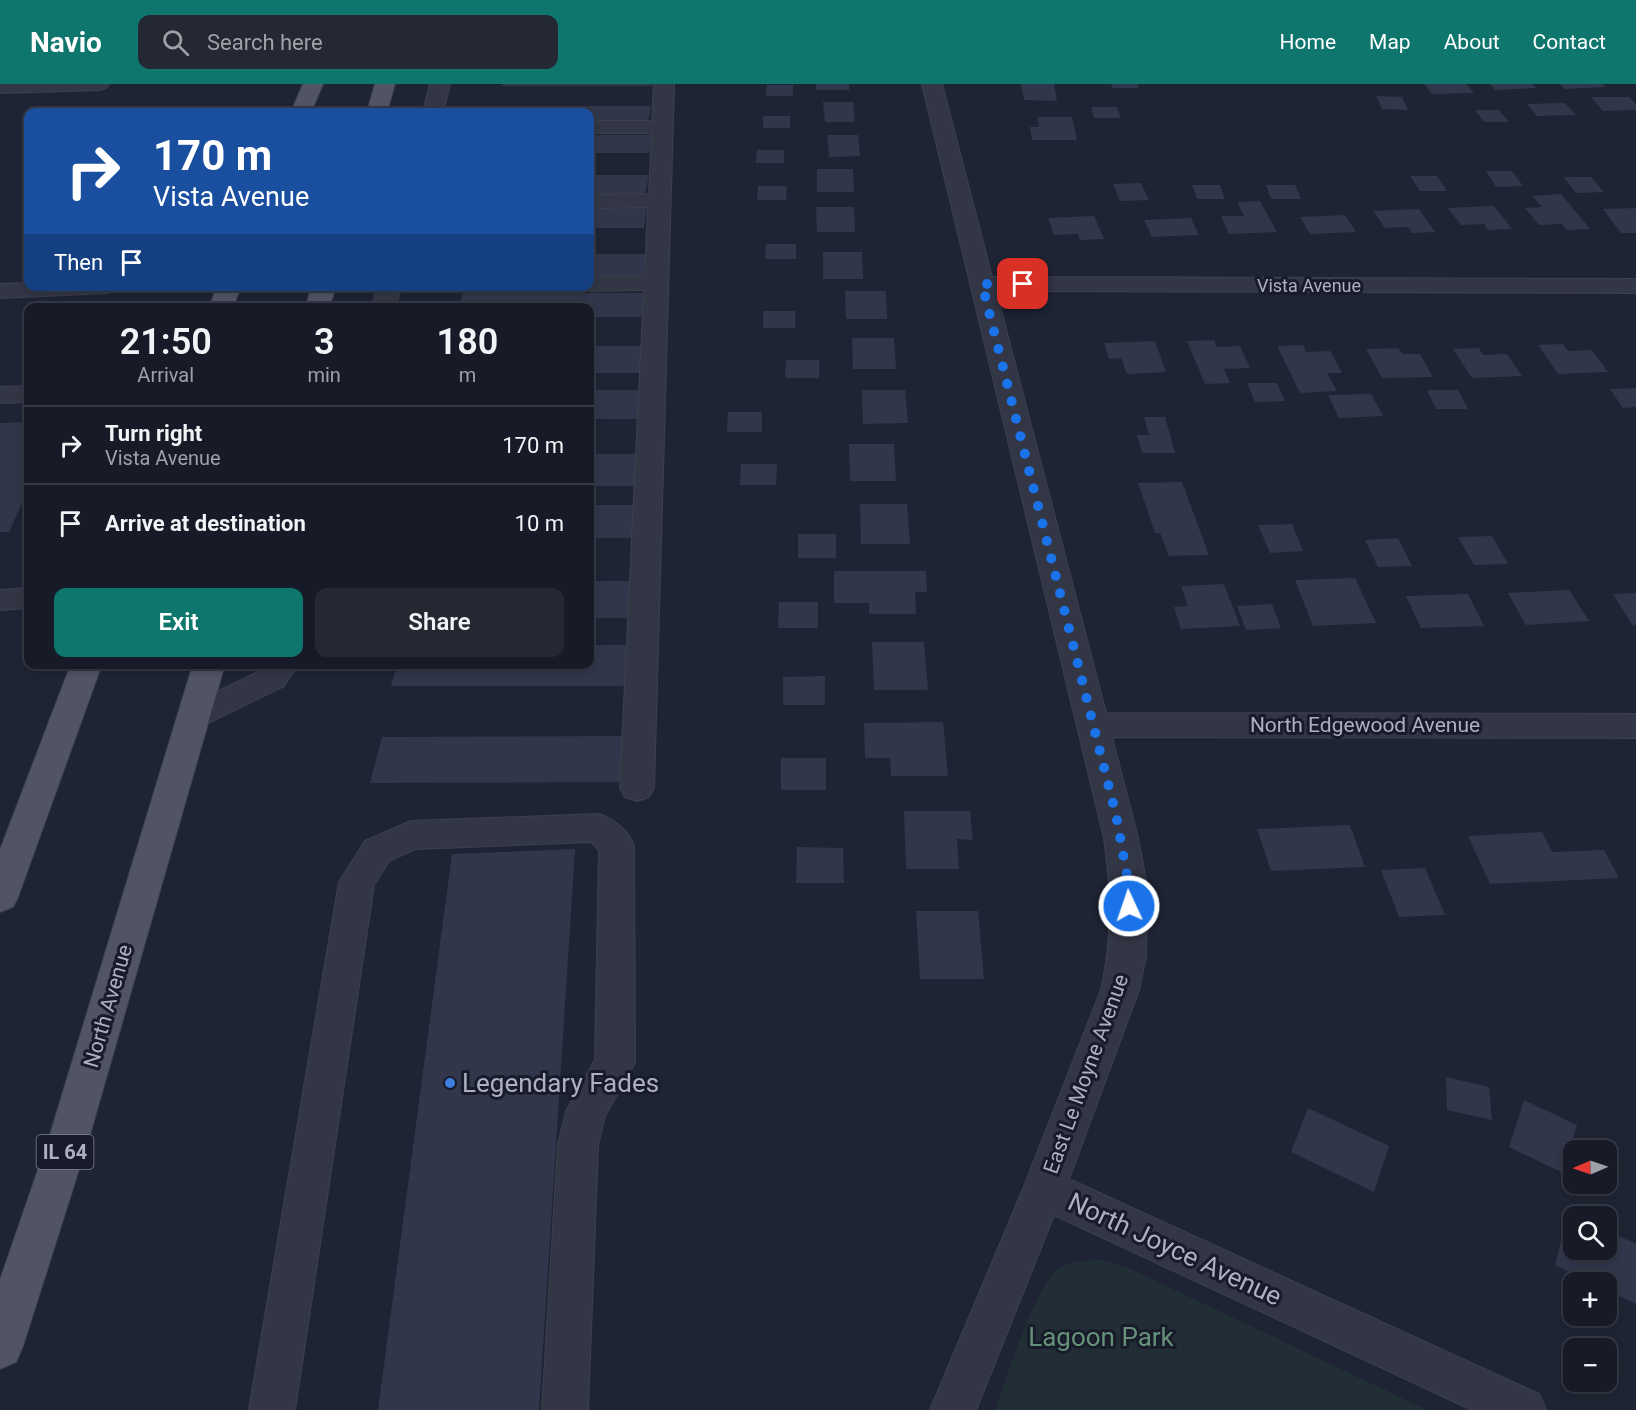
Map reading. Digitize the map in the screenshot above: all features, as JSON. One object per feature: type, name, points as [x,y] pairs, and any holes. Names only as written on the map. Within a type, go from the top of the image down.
[{"type":"main road","points":[[303,108],[313,84]]},
{"type":"main road","points":[[378,108],[385,84]]},
{"type":"main road","points":[[0,897],[10,840],[85,669]]},
{"type":"main road","name":"North Avenue","points":[[0,1346],[69,1138],[207,669]]},
{"type":"street","points":[[0,87],[99,84]]},
{"type":"street","points":[[434,108],[440,84]]},
{"type":"street","points":[[637,788],[664,84]]},
{"type":"street","name":"East Le Moyne Avenue","points":[[932,84],[1095,725],[1121,838],[1129,886],[1127,956],[1120,990],[1044,1189]]},
{"type":"street","points":[[594,127],[662,127]]},
{"type":"street","points":[[594,201],[658,200]]},
{"type":"street","points":[[594,284],[656,283]]},
{"type":"street","name":"Vista Avenue","points":[[982,284],[1636,286]]},
{"type":"street","points":[[0,291],[24,290]]},
{"type":"street","points":[[0,394],[24,394]]},
{"type":"street","points":[[0,600],[24,598]]},
{"type":"street","points":[[193,717],[273,678],[279,669]]},
{"type":"street","name":"North Edgewood Avenue","points":[[1095,725],[1636,726]]},
{"type":"street","points":[[272,1410],[357,882],[377,851],[411,835],[599,828],[617,845],[615,1063],[586,1111],[578,1145],[565,1410]]},
{"type":"street","name":"North Joyce Avenue","points":[[953,1410],[1044,1189],[1523,1410]]},
{"type":"green space","name":"Lagoon Park","points":[[1103,1260],[1131,1269],[1427,1410],[995,1410],[1030,1316],[1047,1282],[1055,1272],[1066,1265]]},
{"type":"building","points":[[503,84],[653,84],[652,86],[502,86]]},
{"type":"building","points":[[816,84],[849,84],[849,90],[816,90]]},
{"type":"building","points":[[1021,84],[1054,84],[1057,101],[1024,100]]},
{"type":"building","points":[[1111,84],[1137,84],[1139,88],[1113,88]]},
{"type":"building","points":[[1424,84],[1466,84],[1474,93],[1432,94]]},
{"type":"building","points":[[1490,84],[1532,84],[1536,88],[1495,90]]},
{"type":"building","points":[[1560,84],[1602,84],[1605,87],[1565,89]]},
{"type":"building","points":[[767,85],[793,85],[793,96],[766,96]]},
{"type":"building","points":[[1376,96],[1402,97],[1408,110],[1382,109]]},
{"type":"building","points":[[1591,97],[1629,97],[1636,104],[1636,110],[1603,111]]},
{"type":"building","points":[[823,102],[853,102],[855,122],[825,122]]},
{"type":"building","points":[[1565,103],[1576,115],[1537,116],[1527,104]]},
{"type":"building","points":[[205,106],[204,108],[153,108]]},
{"type":"building","points":[[498,106],[651,106],[648,122],[594,123],[594,108],[497,108]]},
{"type":"building","points":[[1091,107],[1117,107],[1121,118],[1094,118]]},
{"type":"building","points":[[1475,110],[1499,110],[1509,122],[1484,122]]},
{"type":"building","points":[[763,116],[790,116],[790,128],[763,128]]},
{"type":"building","points":[[1038,117],[1072,117],[1077,140],[1032,140],[1030,127],[1039,127]]},
{"type":"building","points":[[594,135],[652,135],[649,153],[594,153]]},
{"type":"building","points":[[827,135],[858,135],[860,156],[829,157]]},
{"type":"building","points":[[757,150],[784,150],[784,163],[756,163]]},
{"type":"building","points":[[817,169],[853,169],[854,192],[817,192]]},
{"type":"building","points":[[1486,171],[1512,171],[1523,186],[1496,187]]},
{"type":"building","points":[[594,175],[649,175],[645,195],[594,195]]},
{"type":"building","points":[[1410,176],[1437,176],[1447,191],[1420,191]]},
{"type":"building","points":[[1564,177],[1591,177],[1604,192],[1576,193]]},
{"type":"building","points":[[1141,183],[1149,200],[1120,201],[1113,184]]},
{"type":"building","points":[[1192,185],[1220,185],[1225,199],[1197,199]]},
{"type":"building","points":[[1266,185],[1295,185],[1301,199],[1271,199]]},
{"type":"building","points":[[758,186],[787,186],[786,200],[757,200]]},
{"type":"building","points":[[1561,194],[1590,229],[1567,230],[1562,224],[1539,225],[1525,208],[1542,207],[1532,196]]},
{"type":"building","points":[[1260,201],[1277,232],[1229,234],[1221,216],[1244,216],[1237,202]]},
{"type":"building","points":[[1494,206],[1512,229],[1488,230],[1484,224],[1461,225],[1448,208]]},
{"type":"building","points":[[816,207],[854,207],[855,232],[817,232]]},
{"type":"building","points":[[594,208],[647,208],[644,228],[594,228]]},
{"type":"building","points":[[1636,208],[1636,233],[1621,233],[1603,209]]},
{"type":"building","points":[[1419,209],[1435,232],[1412,233],[1408,227],[1385,228],[1373,211]]},
{"type":"building","points":[[1345,215],[1356,232],[1310,234],[1300,217]]},
{"type":"building","points":[[1094,216],[1104,239],[1080,240],[1078,234],[1054,235],[1048,218]]},
{"type":"building","points":[[1191,218],[1199,235],[1152,237],[1144,220]]},
{"type":"building","points":[[766,244],[796,244],[796,259],[765,259]]},
{"type":"building","points":[[823,252],[862,252],[863,279],[823,279]]},
{"type":"building","points":[[594,254],[647,254],[643,277],[594,277]]},
{"type":"building","points":[[845,291],[886,291],[887,319],[846,319]]},
{"type":"building","points":[[463,293],[645,293],[641,317],[594,317],[594,303],[460,303]]},
{"type":"building","points":[[763,311],[795,311],[795,328],[763,328]]},
{"type":"building","points":[[852,338],[894,338],[896,369],[853,369]]},
{"type":"building","points":[[1214,340],[1217,347],[1240,346],[1250,368],[1224,369],[1230,383],[1205,384],[1187,341]]},
{"type":"building","points":[[1155,341],[1166,372],[1127,374],[1121,358],[1109,359],[1104,343]]},
{"type":"building","points":[[1563,344],[1568,351],[1592,350],[1608,372],[1558,374],[1538,345]]},
{"type":"building","points":[[1303,345],[1306,352],[1330,351],[1342,373],[1327,373],[1337,391],[1300,393],[1277,346]]},
{"type":"building","points":[[594,346],[644,346],[640,373],[594,373]]},
{"type":"building","points":[[1398,348],[1402,354],[1420,354],[1433,377],[1382,378],[1366,349]]},
{"type":"building","points":[[1479,348],[1483,355],[1507,354],[1522,376],[1472,378],[1453,349]]},
{"type":"building","points":[[786,360],[819,360],[819,378],[785,378]]},
{"type":"building","points":[[1247,383],[1277,383],[1285,401],[1255,402]]},
{"type":"building","points":[[1636,388],[1636,407],[1623,408],[1610,389]]},
{"type":"building","points":[[594,390],[643,390],[640,419],[594,419]]},
{"type":"building","points":[[862,390],[905,390],[908,423],[863,424]]},
{"type":"building","points":[[1427,390],[1458,390],[1468,409],[1436,409]]},
{"type":"building","points":[[1371,394],[1383,416],[1339,418],[1328,395]]},
{"type":"building","points":[[728,412],[762,412],[762,432],[727,432]]},
{"type":"building","points":[[1144,417],[1165,417],[1175,453],[1142,453],[1137,435],[1149,435]]},
{"type":"building","points":[[24,422],[24,499],[9,532],[0,532],[0,423]]},
{"type":"building","points":[[849,444],[894,444],[896,481],[850,481]]},
{"type":"building","points":[[594,454],[641,454],[637,486],[594,486]]},
{"type":"building","points":[[741,464],[777,464],[776,485],[740,485]]},
{"type":"building","points":[[1182,482],[1209,555],[1169,556],[1160,533],[1155,533],[1138,483]]},
{"type":"building","points":[[860,504],[907,504],[910,544],[861,544]]},
{"type":"building","points":[[594,505],[638,505],[634,538],[594,538]]},
{"type":"building","points":[[1292,524],[1303,551],[1270,553],[1258,525]]},
{"type":"building","points":[[798,534],[836,534],[836,558],[798,558]]},
{"type":"building","points":[[1492,536],[1508,564],[1474,565],[1458,537]]},
{"type":"building","points":[[1398,538],[1412,566],[1378,567],[1365,540]]},
{"type":"building","points":[[834,571],[926,571],[927,592],[915,592],[916,614],[869,614],[869,603],[834,603]]},
{"type":"building","points":[[1355,578],[1376,623],[1313,626],[1295,580]]},
{"type":"building","points":[[594,581],[637,581],[632,618],[594,618]]},
{"type":"building","points":[[1224,584],[1240,626],[1181,629],[1174,607],[1188,606],[1181,586]]},
{"type":"building","points":[[1569,590],[1589,621],[1526,625],[1508,593]]},
{"type":"building","points":[[1636,593],[1636,625],[1633,626],[1613,594]]},
{"type":"building","points":[[1468,594],[1484,626],[1421,628],[1406,596]]},
{"type":"building","points":[[779,602],[818,602],[818,628],[778,628]]},
{"type":"building","points":[[1272,604],[1281,628],[1246,630],[1237,606]]},
{"type":"building","points":[[872,642],[924,642],[928,690],[874,690]]},
{"type":"building","points":[[594,645],[636,645],[632,686],[391,686],[396,669],[594,669]]},
{"type":"building","points":[[825,676],[825,705],[783,705],[783,677]]},
{"type":"building","points":[[943,722],[948,776],[891,776],[890,758],[865,758],[864,723]]},
{"type":"building","points":[[632,736],[626,782],[370,783],[382,737]]},
{"type":"building","points":[[781,758],[826,758],[826,790],[781,790]]},
{"type":"building","points":[[904,811],[970,811],[973,840],[957,839],[959,869],[906,869]]},
{"type":"building","points":[[1350,825],[1365,867],[1271,871],[1257,829]]},
{"type":"building","points":[[1542,832],[1552,852],[1604,850],[1619,878],[1490,884],[1468,836]]},
{"type":"building","points":[[797,847],[843,848],[844,883],[796,883]]},
{"type":"building","points":[[575,849],[539,1410],[378,1410],[452,854]]},
{"type":"building","points":[[1425,868],[1445,915],[1399,917],[1381,870]]},
{"type":"building","points":[[916,911],[978,911],[984,979],[920,979]]},
{"type":"building","points":[[1446,1077],[1489,1087],[1492,1120],[1447,1110]]},
{"type":"building","points":[[1524,1100],[1577,1125],[1573,1140],[1563,1140],[1563,1173],[1509,1147]]},
{"type":"building","points":[[1308,1108],[1389,1146],[1374,1192],[1291,1152]]},
{"type":"building","points":[[1563,1232],[1563,1260],[1617,1260],[1617,1235],[1636,1244],[1636,1304],[1617,1295],[1617,1272],[1570,1272],[1555,1265]]},
{"type":"place","name":"Legendary Fades","points":[[450,1083]]},
{"type":"route","points":[[1023,284],[982,284],[1095,725],[1121,838],[1129,886],[1129,906]]}]
